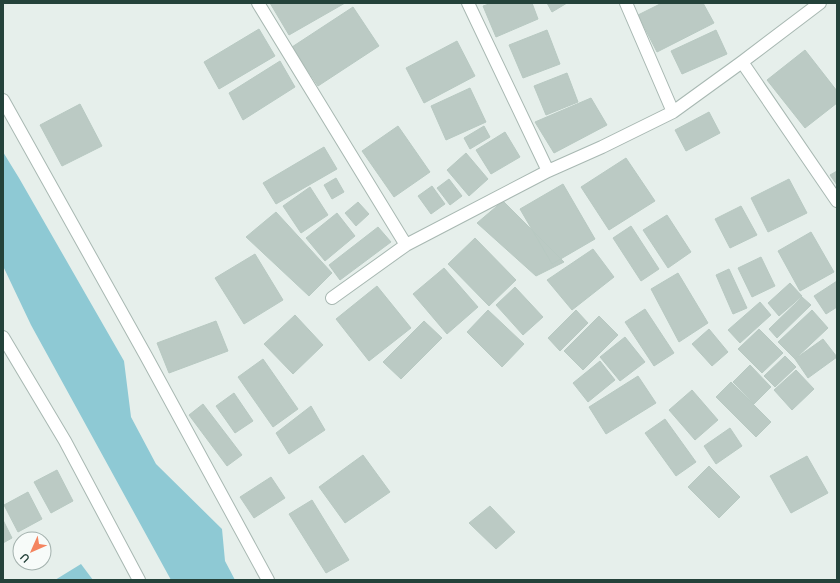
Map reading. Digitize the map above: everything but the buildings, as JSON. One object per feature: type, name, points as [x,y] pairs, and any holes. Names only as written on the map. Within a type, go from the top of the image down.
[{"type":"street","points":[[258,3],[406,245]]},
{"type":"street","points":[[468,3],[548,171]]},
{"type":"street","points":[[626,3],[674,112]]},
{"type":"street","points":[[332,298],[406,245],[548,171],[674,112],[820,3]]},
{"type":"street","points":[[742,62],[837,201]]},
{"type":"street","points":[[3,100],[146,356],[268,580]]},
{"type":"street","points":[[3,337],[65,441],[139,580]]},
{"type":"water","points":[[3,152],[124,361],[131,417],[156,464],[222,529],[225,561],[235,580],[171,580],[31,325],[3,266]]},
{"type":"water","points":[[81,564],[93,580],[55,580]]}]
